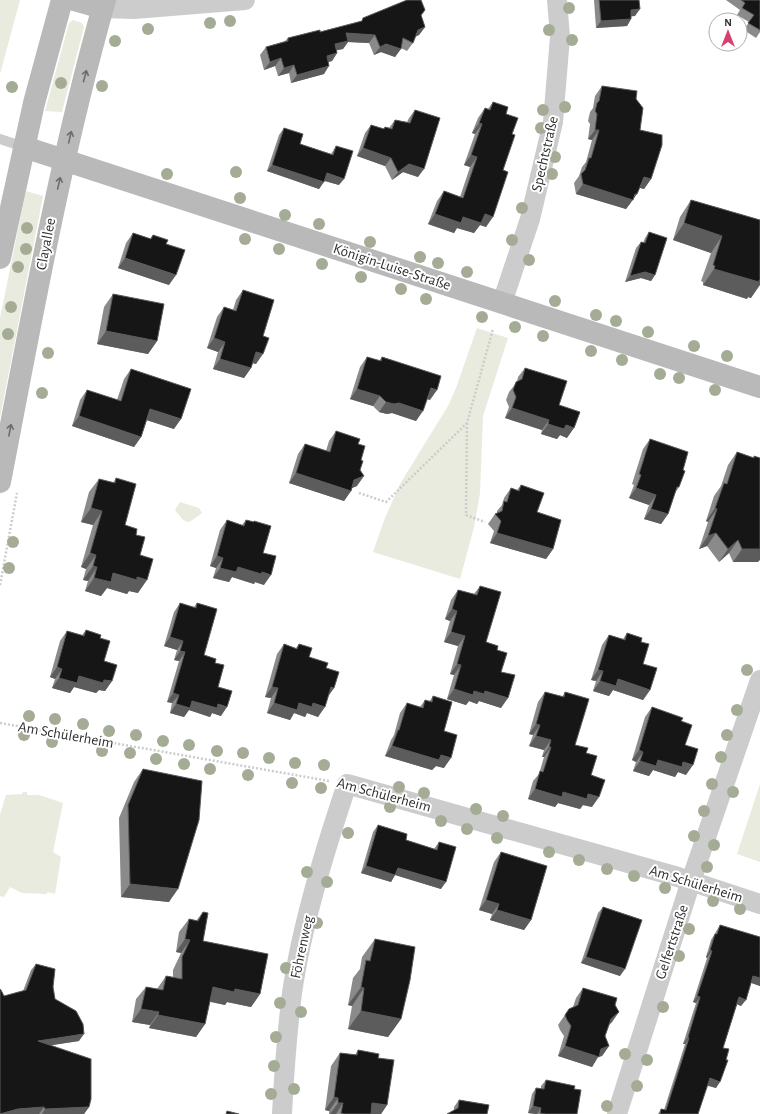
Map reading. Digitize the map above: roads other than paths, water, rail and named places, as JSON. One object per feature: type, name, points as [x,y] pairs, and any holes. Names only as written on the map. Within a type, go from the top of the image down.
[{"type":"main road","points":[[0,258],[34,103],[62,0]]},
{"type":"main road","points":[[74,0],[104,4]]},
{"type":"main road","name":"Clayallee","points":[[0,482],[64,161],[104,4]]},
{"type":"main road","name":"Königin-Luise-Straße","points":[[24,148],[760,387]]},
{"type":"street","points":[[104,4],[134,9],[245,0]]},
{"type":"street","name":"Spechtstraße","points":[[502,303],[530,219],[553,122],[560,37],[557,0]]},
{"type":"street","name":"Gelfertstraße","points":[[617,1114],[692,881],[760,680]]},
{"type":"street","name":"Am Schülerheim","points":[[347,784],[692,881],[760,904]]},
{"type":"street","name":"Föhrenweg","points":[[282,1114],[285,1056],[292,992],[313,898],[347,784]]},
{"type":"lane","points":[[0,139],[24,148]]}]
